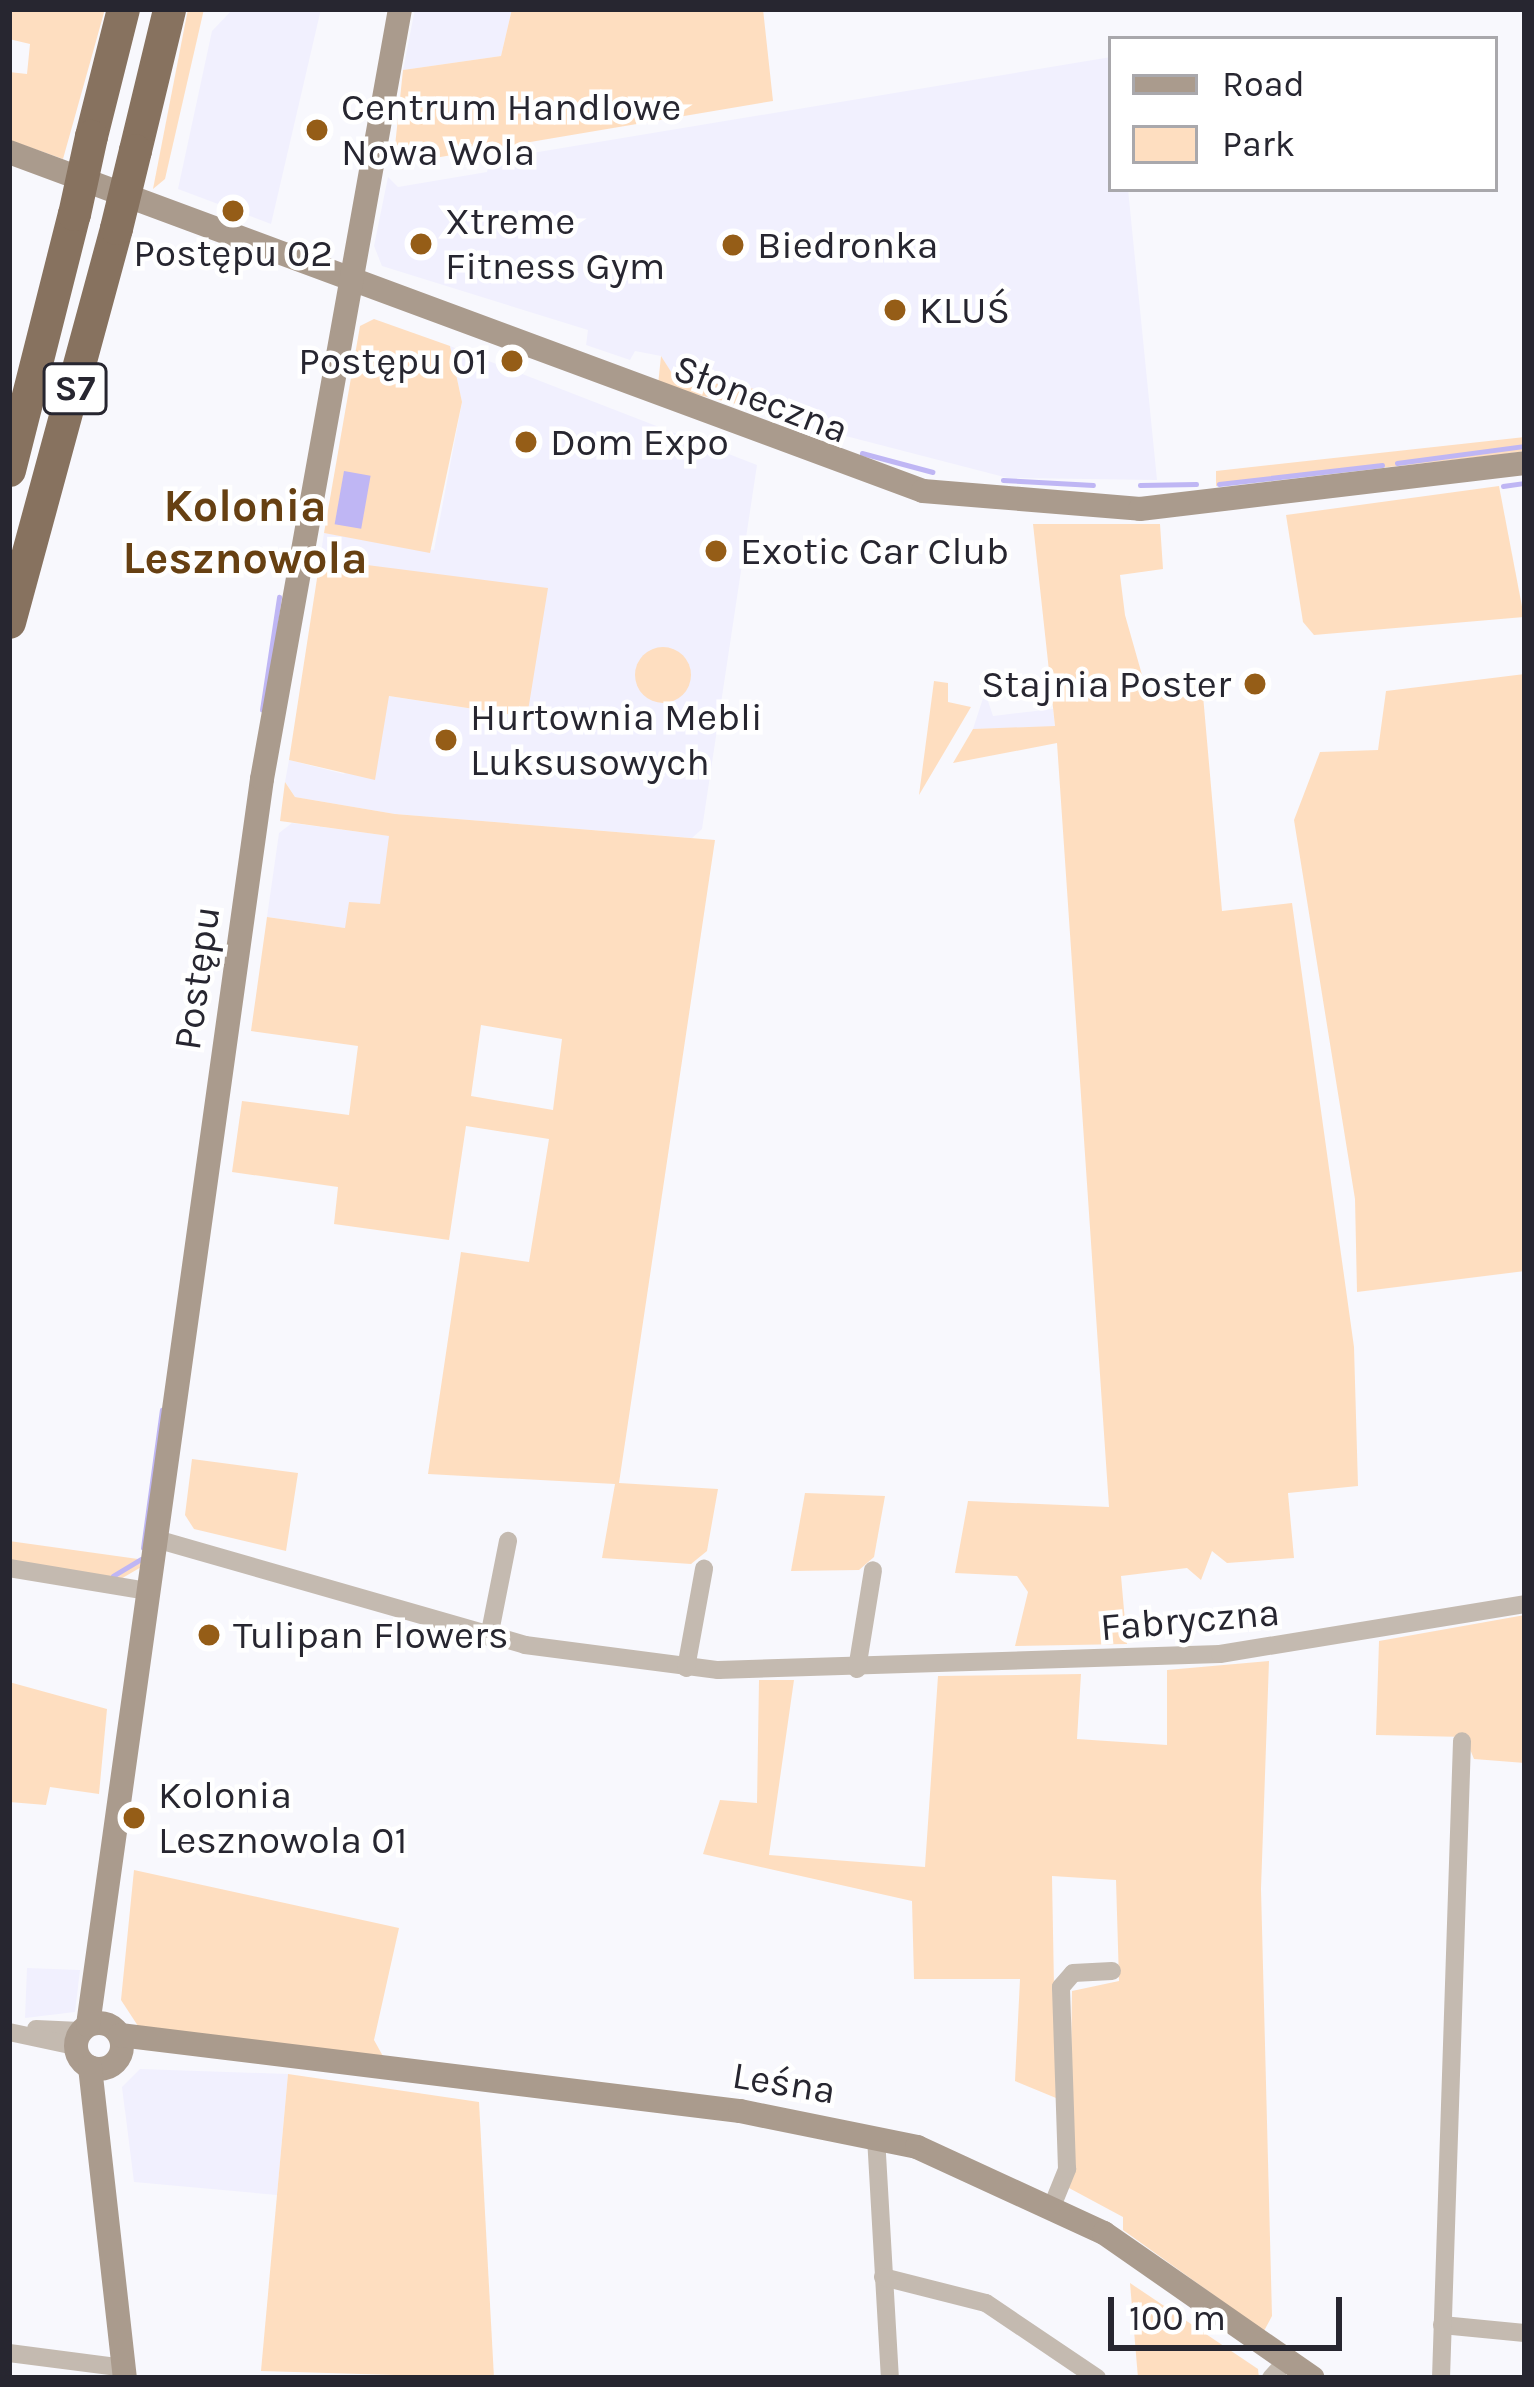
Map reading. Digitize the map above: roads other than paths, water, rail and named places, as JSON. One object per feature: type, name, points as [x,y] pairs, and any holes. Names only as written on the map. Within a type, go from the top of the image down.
[{"type":"highway","name":"S7","points":[[9,470],[123,9]]},
{"type":"highway","name":"S7","points":[[9,622],[116,228],[169,9]]},
{"type":"street","name":"Postępu","points":[[124,2373],[104,2126],[98,1963],[265,765],[400,9]]},
{"type":"street","name":"Słoneczna","points":[[9,152],[853,472],[964,499],[1140,509],[1525,463]]},
{"type":"street","name":"Fabryczna","points":[[156,1540],[489,1636],[686,1668],[857,1669],[1220,1654],[1525,1604]]},
{"type":"street","points":[[489,1636],[508,1541]]},
{"type":"street","points":[[9,1568],[148,1591]]},
{"type":"street","points":[[686,1668],[704,1569]]},
{"type":"street","points":[[857,1669],[873,1570]]},
{"type":"street","points":[[1441,2378],[1462,1742]]},
{"type":"street","points":[[1053,2204],[1067,2169],[1061,1987],[1072,1972],[1112,1970]]},
{"type":"street","points":[[14,2033],[99,2044]]},
{"type":"street","name":"Leśna","points":[[99,2044],[180,2048],[876,2137],[1053,2204],[1279,2369],[1313,2378]]},
{"type":"street","points":[[876,2137],[890,2378]]},
{"type":"street","points":[[883,2277],[986,2303],[1097,2378]]},
{"type":"street","points":[[1442,2325],[1525,2333]]},
{"type":"street","points":[[9,2353],[124,2373]]},
{"type":"waterway","points":[[1397,463],[1525,446]]},
{"type":"waterway","points":[[862,453],[933,472]]},
{"type":"waterway","points":[[1219,484],[1382,465]]},
{"type":"waterway","points":[[1003,480],[1093,485]]},
{"type":"waterway","points":[[1503,486],[1525,483]]},
{"type":"waterway","points":[[1140,485],[1196,484]]},
{"type":"waterway","points":[[262,710],[279,597]]},
{"type":"waterway","points":[[143,1548],[162,1410]]},
{"type":"waterway","points":[[113,1576],[141,1559]]},
{"type":"place","name":"Centrum Handlowe Nowa Wola","points":[[317,130]]},
{"type":"place","name":"Postępu 02","points":[[233,211]]},
{"type":"place","name":"Xtreme Fitness Gym","points":[[421,244]]},
{"type":"place","name":"Biedronka","points":[[733,245]]},
{"type":"place","name":"KLUŚ","points":[[895,310]]},
{"type":"place","name":"Postępu 01","points":[[512,361]]},
{"type":"place","name":"Dom Expo","points":[[526,442]]},
{"type":"place","name":"Exotic Car Club","points":[[716,551]]},
{"type":"place","name":"Stajnia Poster","points":[[1255,684]]},
{"type":"place","name":"Hurtownia Mebli Luksusowych","points":[[446,740]]},
{"type":"place","name":"Tulipan Flowers","points":[[209,1635]]},
{"type":"place","name":"Kolonia Lesznowola 01","points":[[134,1818]]},
{"type":"district","name":"Kolonia Lesznowola","points":[[245,533]]}]
